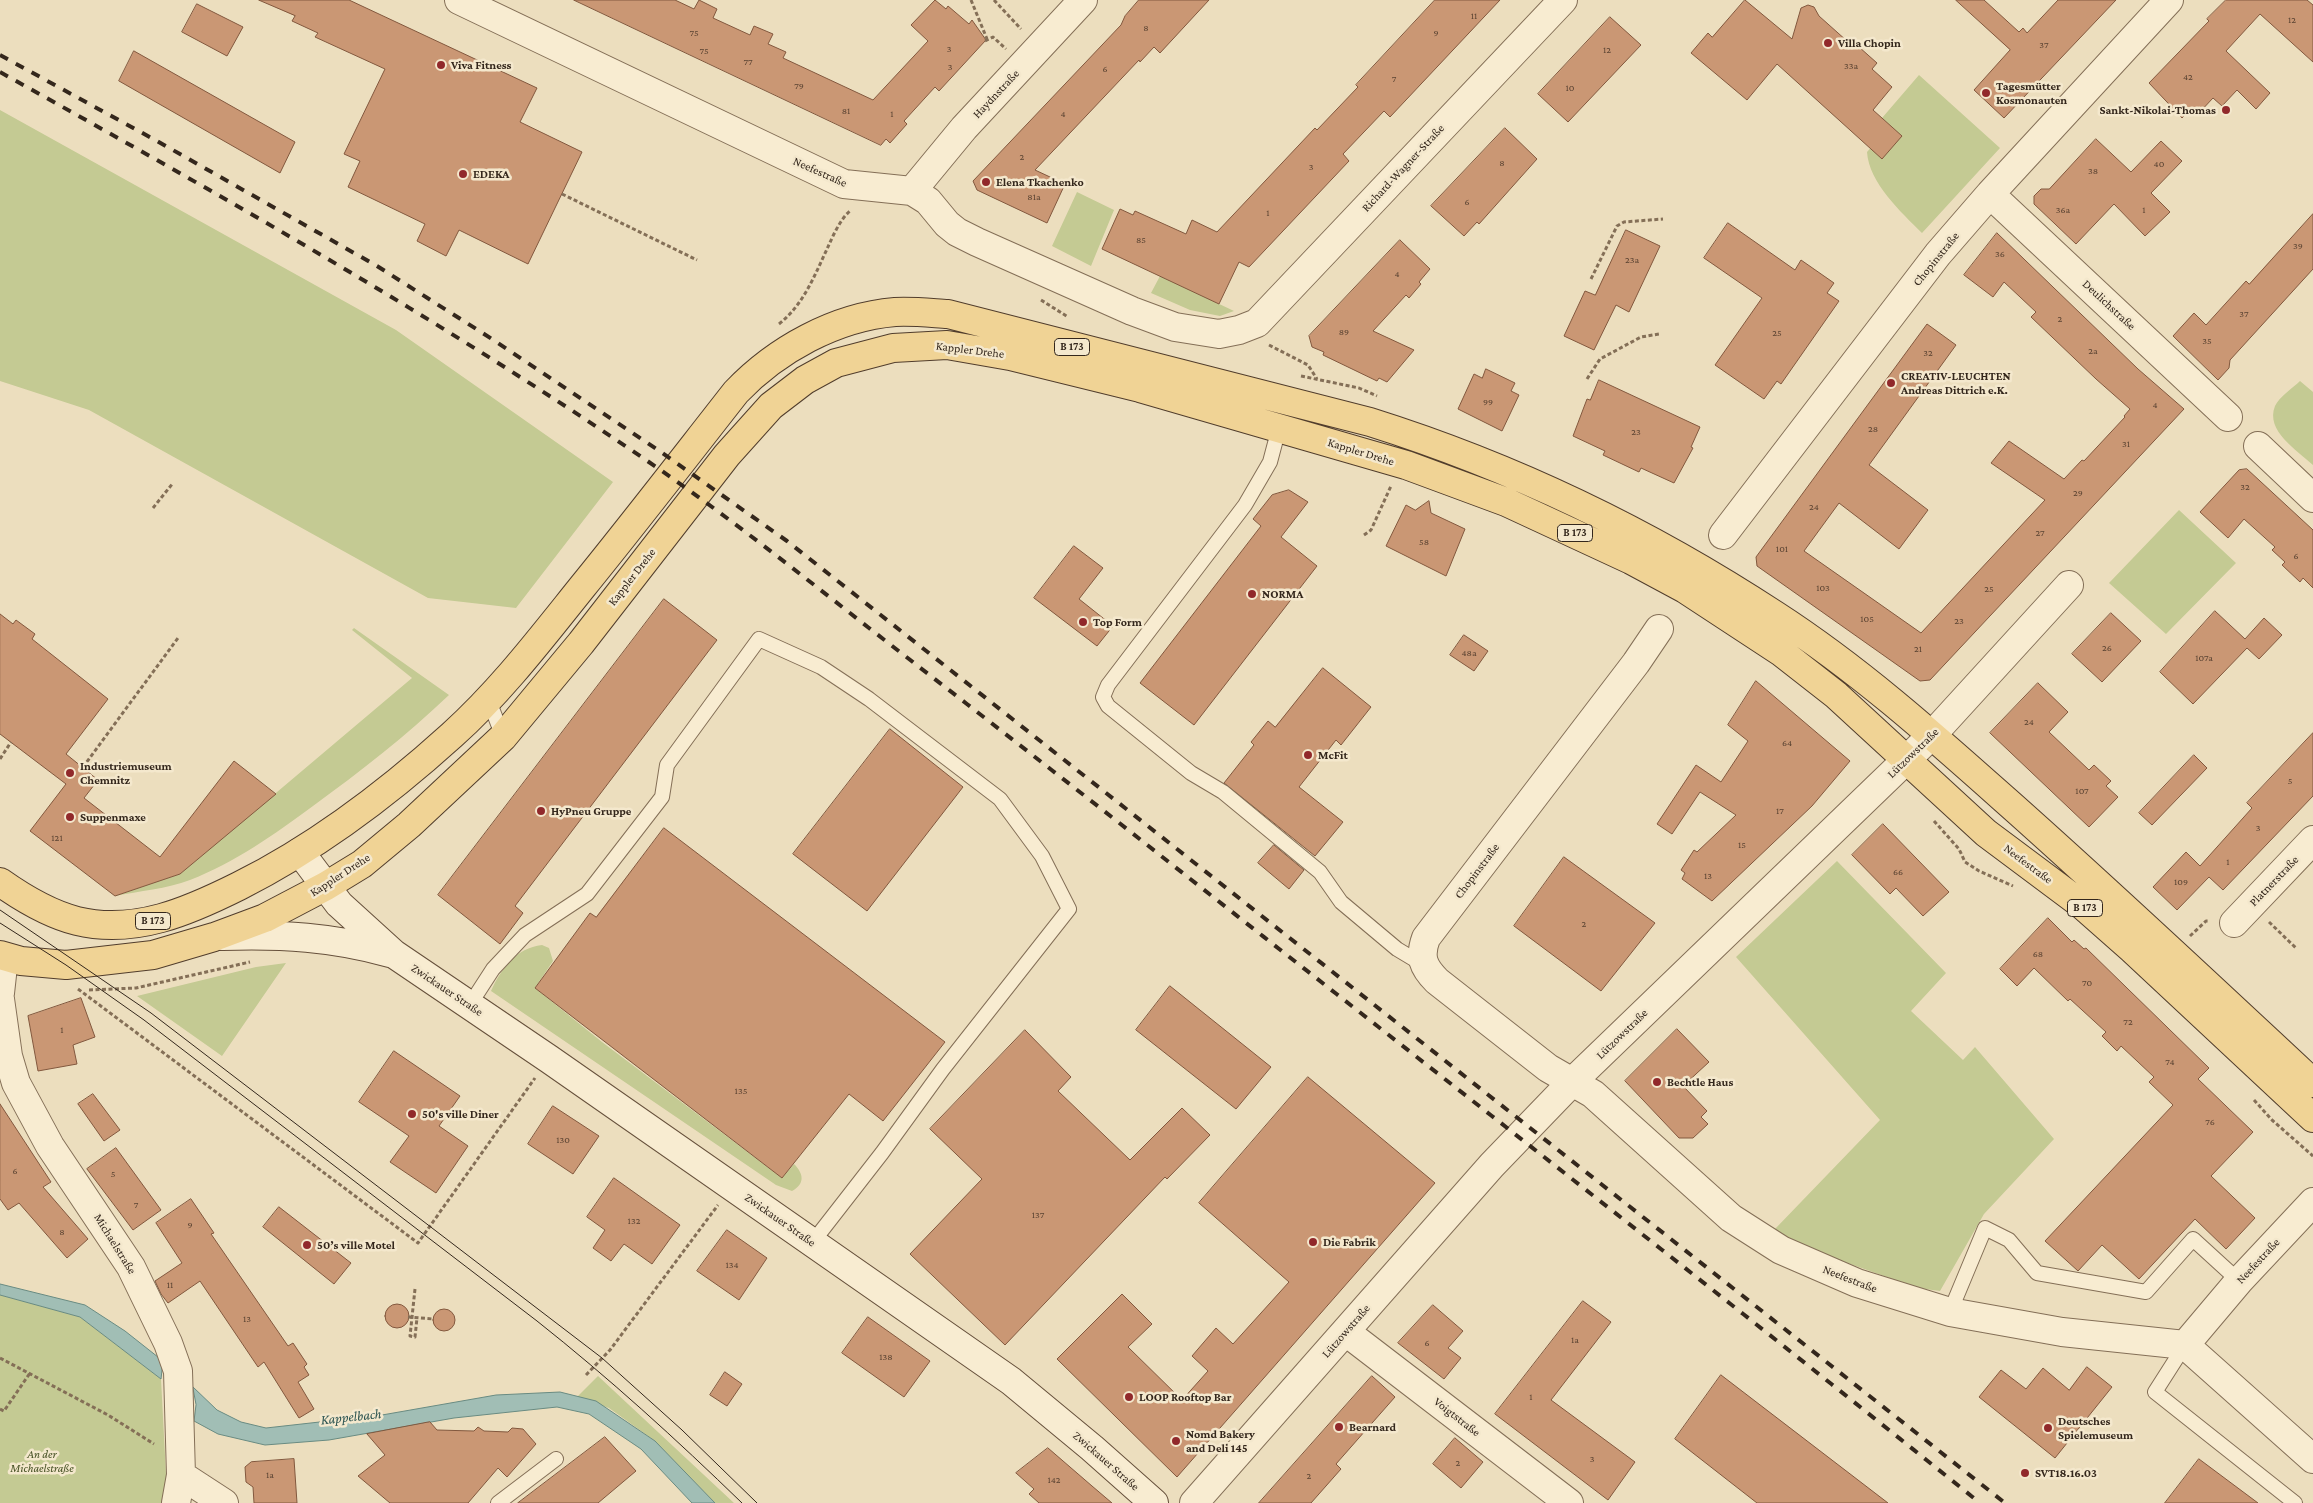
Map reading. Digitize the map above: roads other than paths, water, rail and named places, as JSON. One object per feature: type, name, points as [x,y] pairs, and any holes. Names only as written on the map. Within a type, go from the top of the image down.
[{"type":"main road","name":"Kappler Drehe","points":[[300,852],[335,829],[391,787],[453,734],[488,698],[536,644],[736,392],[756,371],[797,344],[820,334],[864,318],[893,312],[948,314],[1005,328],[1184,376],[1370,422],[1485,463],[1588,508],[1775,615],[1839,660],[1932,735]]},
{"type":"main road","name":"Kappler Drehe","points":[[214,936],[265,918],[326,886],[362,864],[410,824],[503,737],[581,643],[757,419],[788,392],[836,363],[893,348],[948,345],[978,350],[1140,388],[1406,465],[1506,502],[1631,560],[1685,589],[1735,620]]},
{"type":"main road","name":"Neefestraße","points":[[1735,620],[1781,652],[1836,695],[1986,833],[2081,904],[2132,949],[2313,1118]]},
{"type":"main road","name":"B 173","points":[[1932,735],[2080,865],[2313,1083]]},
{"type":"main road","name":"B 173","points":[[0,882],[37,906],[78,921],[99,924],[129,924],[175,916],[194,908],[261,875],[300,852]]},
{"type":"main road","name":"Zwickauer Straße","points":[[2,956],[43,964],[66,965],[154,955],[214,936]]},
{"type":"street","name":"Neefestraße","points":[[459,0],[844,184],[912,190]]},
{"type":"street","name":"Haydnstraße","points":[[912,190],[964,128],[1083,0]]},
{"type":"street","name":"Richard-Wagner-Straße","points":[[912,190],[928,201],[947,224],[957,232],[1132,311],[1175,327],[1218,334],[1239,330],[1257,323],[1563,0]]},
{"type":"street","name":"Chopinstraße","points":[[1722,535],[1933,261],[1990,194],[2169,0]]},
{"type":"street","name":"Deulichstraße","points":[[1990,194],[2228,416]]},
{"type":"street","points":[[2258,446],[2313,498]]},
{"type":"street","name":"Lützowstraße","points":[[1194,1503],[1492,1165],[1571,1083],[1932,735],[2069,586]]},
{"type":"street","name":"Chopinstraße","points":[[1422,964],[1422,950],[1426,938],[1636,663],[1659,629]]},
{"type":"street","name":"Platnerstraße","points":[[2243,914],[2313,840]]},
{"type":"street","name":"Zwickauer Straße","points":[[300,852],[339,904],[394,954],[549,1059],[1010,1380],[1154,1503]]},
{"type":"street","name":"Zwickauer Straße","points":[[214,936],[269,934],[332,939],[394,954]]},
{"type":"street","points":[[0,993],[2,956]]},
{"type":"street","points":[[1422,964],[1437,981],[1548,1068],[1571,1083]]},
{"type":"street","name":"Michaelstraße","points":[[0,999],[8,1056],[16,1083],[50,1146],[131,1267],[168,1343],[178,1371],[181,1475],[176,1503]]},
{"type":"street","name":"Neefestraße","points":[[1571,1083],[1593,1094],[1731,1218],[1781,1250],[1857,1283],[1950,1312],[2062,1332],[2185,1345],[2239,1281],[2313,1202]]},
{"type":"street","name":"Voigtstraße","points":[[1346,1332],[1569,1503]]},
{"type":"street","points":[[2185,1345],[2313,1459]]},
{"type":"street","points":[[181,1475],[224,1503]]},
{"type":"lane","points":[[1280,428],[1270,462],[1245,505],[1108,685],[1103,697],[1108,706],[1192,773],[1223,792],[1320,872],[1341,902],[1397,949],[1422,964]]},
{"type":"lane","points":[[470,1006],[493,970],[525,936],[587,894],[662,797],[667,765],[759,639],[821,667],[869,699],[1000,799],[1042,856],[1069,909],[943,1069],[882,1153],[812,1243]]},
{"type":"lane","points":[[488,698],[503,737]]},
{"type":"lane","points":[[1950,1312],[1985,1228],[2009,1240],[2037,1273],[2146,1292],[2194,1240],[2239,1281]]},
{"type":"lane","points":[[2185,1345],[2156,1392],[2295,1503]]},
{"type":"lane","points":[[498,1503],[556,1460]]},
{"type":"water","points":[[0,1284],[85,1305],[125,1331],[163,1361],[161,1379],[80,1317],[0,1295]]},
{"type":"water","points":[[193,1387],[217,1410],[241,1422],[266,1428],[382,1415],[496,1395],[560,1392],[596,1401],[655,1441],[715,1503],[692,1503],[641,1449],[589,1414],[557,1407],[454,1418],[329,1440],[265,1445],[218,1434],[194,1421],[196,1405]]},
{"type":"tram line","points":[[0,910],[151,1013],[602,1358],[682,1430],[757,1503]]},
{"type":"tram line","points":[[0,923],[66,965],[144,1020],[537,1321],[642,1409],[742,1503]]},
{"type":"railway","points":[[0,55],[157,141],[377,266],[492,339],[658,450],[787,541],[2005,1503]]},
{"type":"railway","points":[[0,72],[164,164],[406,306],[565,406],[701,499],[1109,815],[1684,1267],[1980,1503]]},
{"type":"place","name":"Villa Chopin","points":[[1828,43]]},
{"type":"place","name":"Viva Fitness","points":[[441,65]]},
{"type":"place","name":"Tagesmütter Kosmonauten","points":[[1986,93]]},
{"type":"place","name":"Sankt-Nikolai-Thomas","points":[[2226,110]]},
{"type":"place","name":"EDEKA","points":[[463,174]]},
{"type":"place","name":"Elena Tkachenko","points":[[986,182]]},
{"type":"place","name":"CREATIV-LEUCHTEN Andreas Dittrich e.K.","points":[[1891,383]]},
{"type":"place","name":"NORMA","points":[[1252,594]]},
{"type":"place","name":"Top Form","points":[[1083,622]]},
{"type":"place","name":"McFit","points":[[1308,755]]},
{"type":"place","name":"Industriemuseum Chemnitz","points":[[70,773]]},
{"type":"place","name":"HyPneu Gruppe","points":[[541,811]]},
{"type":"place","name":"Suppenmaxe","points":[[70,817]]},
{"type":"place","name":"Bechtle Haus","points":[[1657,1082]]},
{"type":"place","name":"50's ville Diner","points":[[412,1114]]},
{"type":"place","name":"Die Fabrik","points":[[1313,1242]]},
{"type":"place","name":"50’s ville Motel","points":[[307,1245]]},
{"type":"place","name":"LOOP Rooftop Bar","points":[[1129,1397]]},
{"type":"place","name":"Bearnard","points":[[1339,1427]]},
{"type":"place","name":"Deutsches Spielemuseum","points":[[2048,1428]]},
{"type":"place","name":"Nomd Bakery and Deli 145","points":[[1176,1441]]},
{"type":"place","name":"SVT18.16.03","points":[[2025,1473]]},
{"type":"water label","name":"Kappelbach","points":[[351,1417]]},
{"type":"park label","name":"An der Michaelstraße","points":[[42,1461]]}]
